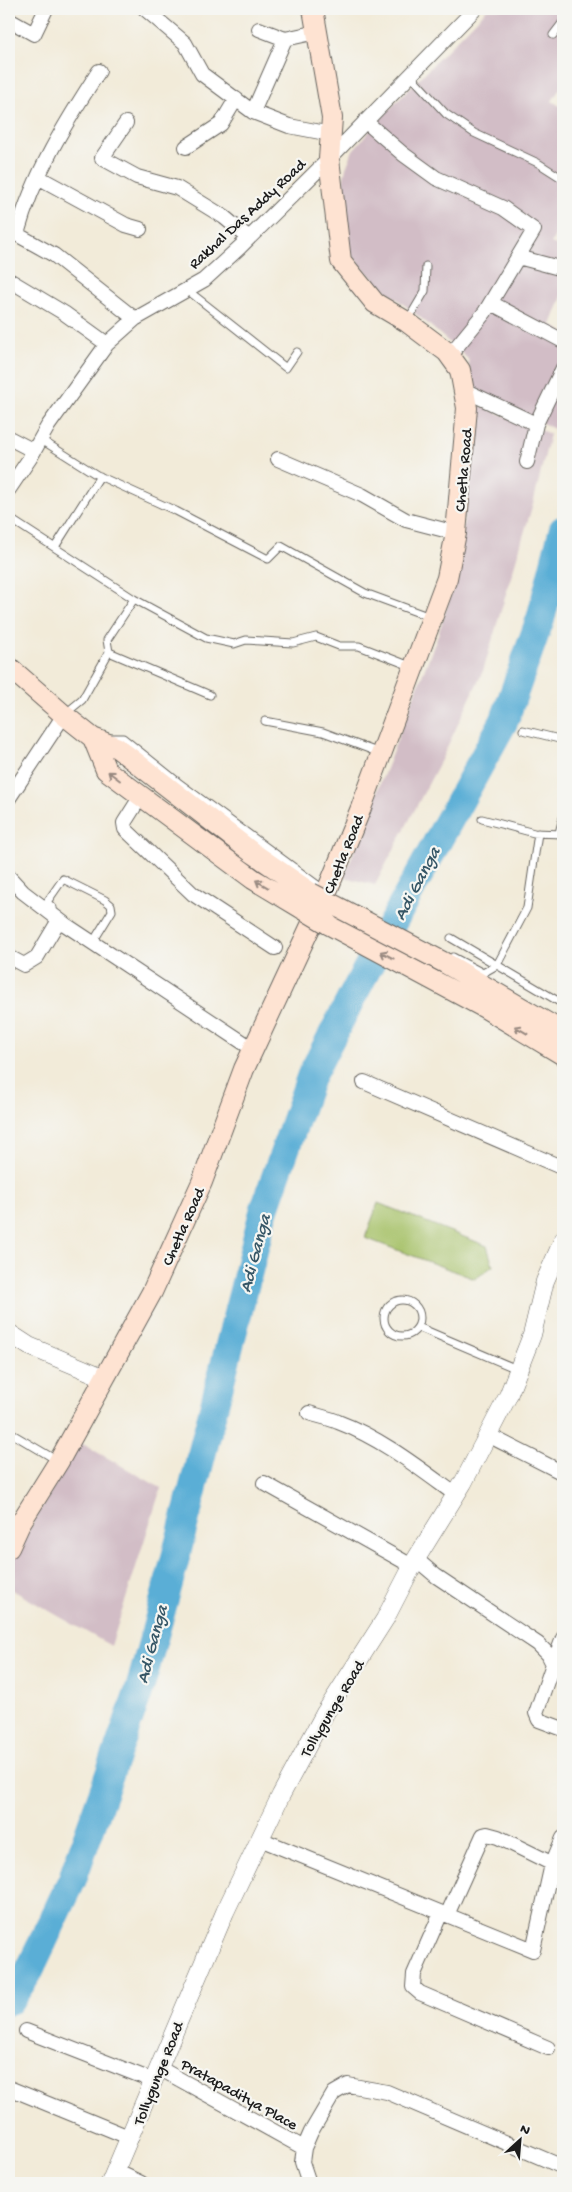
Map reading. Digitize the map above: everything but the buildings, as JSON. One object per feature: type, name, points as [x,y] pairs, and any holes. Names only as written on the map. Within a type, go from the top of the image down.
[{"type":"main road","name":"Chetla Road","points":[[9,1548],[15,1519],[59,1461],[163,1270],[202,1182],[244,1069],[319,897],[361,808],[447,578],[456,533],[467,408],[460,370],[446,352],[407,322],[375,303],[342,261],[329,159],[332,118],[313,9]]},
{"type":"main road","points":[[9,667],[64,715],[94,738],[116,747],[253,853],[319,897],[430,978],[485,1008],[563,1055]]},
{"type":"main road","points":[[94,738],[106,770],[253,879],[319,897],[447,959],[563,1032]]},
{"type":"street","points":[[9,20],[34,34],[46,9]]},
{"type":"street","points":[[145,9],[185,43],[202,74],[253,112],[290,126],[331,134]]},
{"type":"street","name":"Rakhal Das Addy Road","points":[[9,489],[107,344],[135,319],[204,280],[329,159],[475,9]]},
{"type":"street","points":[[259,29],[285,39],[318,32]]},
{"type":"street","points":[[253,112],[285,39]]},
{"type":"street","points":[[99,71],[64,125],[13,232],[54,255],[135,319]]},
{"type":"street","points":[[186,147],[221,124],[236,99]]},
{"type":"street","points":[[365,121],[403,154],[436,178],[503,208],[534,230],[491,303],[449,356]]},
{"type":"street","points":[[126,123],[102,158],[137,177],[177,188],[224,217],[249,238]]},
{"type":"street","points":[[38,177],[126,224],[140,229]]},
{"type":"street","points":[[518,256],[563,269]]},
{"type":"street","points":[[9,280],[64,313],[107,344]]},
{"type":"street","points":[[491,303],[563,341]]},
{"type":"street","points":[[527,462],[536,424],[563,368]]},
{"type":"street","points":[[464,390],[536,424]]},
{"type":"street","points":[[9,438],[37,445]]},
{"type":"street","points":[[278,459],[362,495],[406,520],[456,533]]},
{"type":"street","points":[[9,798],[64,715]]},
{"type":"street","points":[[141,796],[124,823],[126,829],[193,894],[275,948]]},
{"type":"street","points":[[9,877],[23,892],[59,920],[94,940],[253,1049]]},
{"type":"street","points":[[9,957],[24,965],[34,960],[59,920]]},
{"type":"street","points":[[364,1082],[563,1168]]},
{"type":"street","name":"Tollygunge Road","points":[[113,2177],[214,1938],[280,1796],[325,1713],[385,1619],[414,1562],[456,1495],[488,1435],[519,1370],[532,1335],[545,1281],[563,1240]]},
{"type":"street","points":[[9,1334],[29,1346],[105,1378]]},
{"type":"street","points":[[309,1413],[338,1422],[372,1439],[401,1456],[456,1495]]},
{"type":"street","points":[[488,1435],[563,1473]]},
{"type":"street","points":[[264,1483],[414,1562],[538,1644],[548,1654],[553,1664]]},
{"type":"street","points":[[563,1638],[536,1713],[539,1720],[563,1729]]},
{"type":"street","points":[[548,2048],[420,1993],[413,1987],[414,1974],[483,1835],[487,1834],[498,1837],[557,1866]]},
{"type":"street","points":[[260,1839],[533,1950],[563,1838]]},
{"type":"street","name":"Pratapaditya Place","points":[[26,2031],[157,2074],[304,2148]]},
{"type":"street","name":"Pratapaditya Place","points":[[309,2183],[302,2162],[304,2148],[326,2104],[334,2094],[348,2085],[387,2092],[563,2166]]},
{"type":"street","points":[[9,2088],[131,2138]]},
{"type":"street","points":[[113,2177],[141,2183]]},
{"type":"lane","points":[[553,35],[563,22]]},
{"type":"lane","points":[[411,76],[446,114],[474,134],[538,163],[563,179]]},
{"type":"lane","points":[[407,322],[426,291],[426,266]]},
{"type":"lane","points":[[186,289],[286,368],[297,352]]},
{"type":"lane","points":[[37,445],[176,511],[268,559],[280,546],[365,592],[432,618]]},
{"type":"lane","points":[[55,547],[100,476]]},
{"type":"lane","points":[[9,518],[134,599],[206,638],[234,644],[246,640],[293,643],[316,637],[340,646],[359,646],[413,668]]},
{"type":"lane","points":[[64,715],[82,700],[109,652],[107,640],[134,599]]},
{"type":"lane","points":[[109,652],[210,695]]},
{"type":"lane","points":[[265,721],[323,732],[380,753]]},
{"type":"lane","points":[[523,730],[563,740]]},
{"type":"lane","points":[[94,738],[123,738],[319,897]]},
{"type":"lane","points":[[482,819],[538,833],[561,834],[563,818]]},
{"type":"lane","points":[[447,959],[483,972],[497,965],[527,908],[538,833]]},
{"type":"lane","points":[[64,879],[111,905],[112,911],[94,940],[48,905],[48,898],[64,879]]},
{"type":"lane","points":[[451,938],[563,1004]]},
{"type":"lane","points":[[400,1300],[411,1302],[418,1310],[420,1316],[418,1327],[403,1336],[391,1332],[385,1322],[386,1310],[390,1305],[400,1300]]},
{"type":"lane","points":[[418,1327],[519,1370]]},
{"type":"lane","points":[[9,1432],[59,1461]]},
{"type":"shaded area","points":[[487,9],[563,9],[563,84],[552,101],[563,108],[563,220],[551,243],[563,248],[563,294],[551,325],[563,332],[563,411],[554,429],[472,387],[468,359],[426,322],[378,284],[349,253],[341,192],[346,168],[353,150],[383,116]]},
{"type":"shaded area","points":[[477,405],[550,434],[534,500],[483,671],[441,760],[375,885],[344,877],[438,635],[458,571]]},
{"type":"shaded area","points":[[79,1442],[161,1488],[111,1646],[9,1588],[9,1564]]},
{"type":"green space","points":[[378,1203],[487,1246],[493,1266],[475,1279],[365,1238]]},
{"type":"waterway","name":"Adi Ganga","points":[[9,2001],[28,1973],[72,1880],[140,1688],[172,1571],[264,1210],[311,1076],[362,978],[504,721],[541,617],[563,530]]}]
